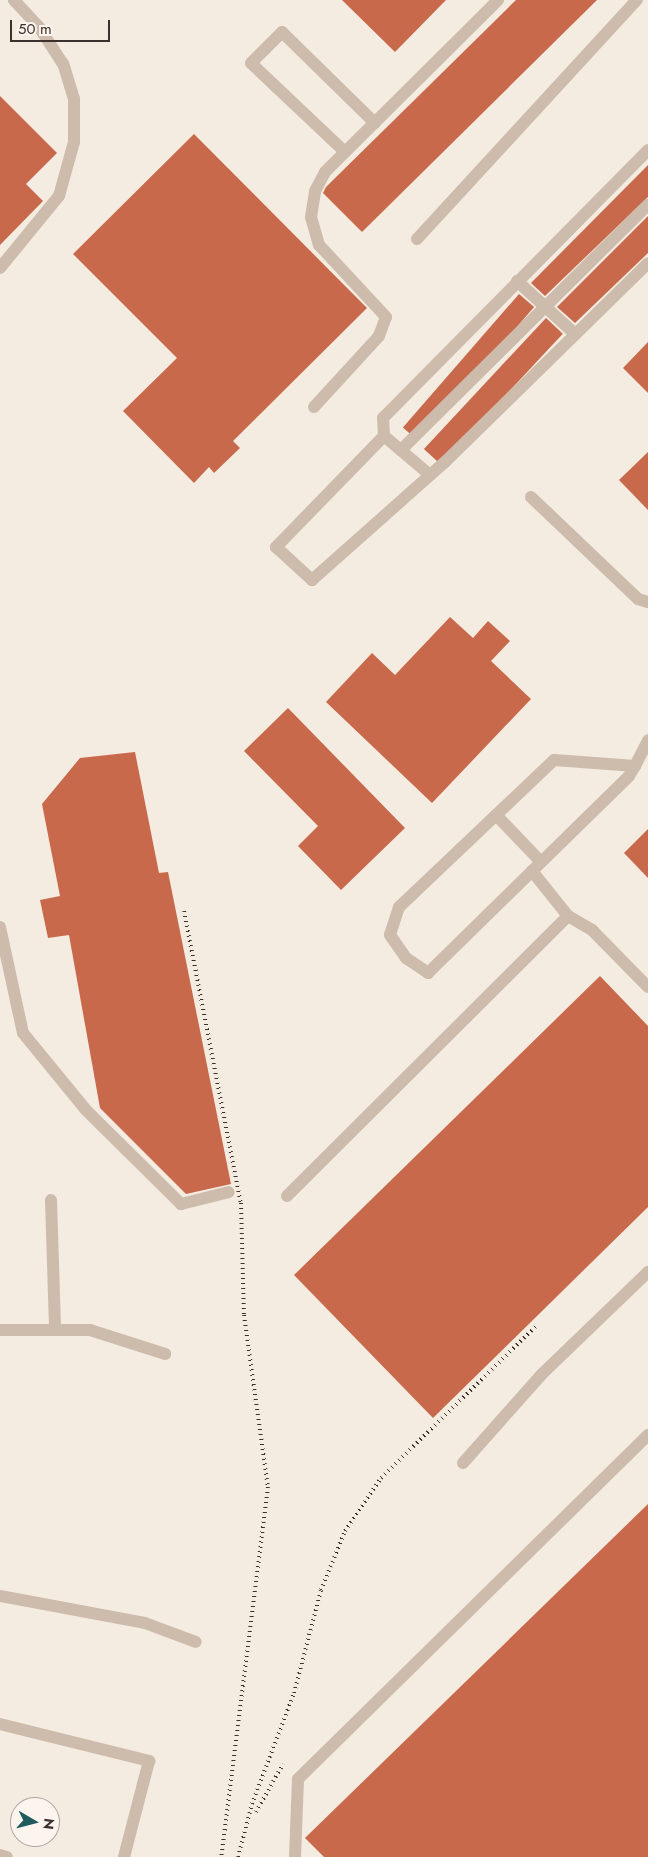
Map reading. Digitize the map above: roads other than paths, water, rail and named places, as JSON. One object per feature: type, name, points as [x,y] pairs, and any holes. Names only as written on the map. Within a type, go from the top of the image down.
[{"type":"street","points":[[0,268],[59,196],[67,180],[74,142],[74,99],[63,64],[39,27],[14,0]]},
{"type":"street","points":[[314,407],[380,336],[386,317],[319,245],[311,218],[318,185],[345,152],[498,0]]},
{"type":"street","points":[[416,239],[637,0]]},
{"type":"street","points":[[345,152],[251,63],[282,32],[375,123]]},
{"type":"street","points":[[430,475],[384,436],[383,418],[648,150]]},
{"type":"street","points":[[401,450],[648,205]]},
{"type":"street","points":[[384,436],[276,547],[312,580],[430,475],[648,263]]},
{"type":"street","points":[[517,281],[575,334]]},
{"type":"street","points":[[531,497],[638,599],[648,602]]},
{"type":"street","points":[[635,766],[554,760],[399,908],[390,935],[406,958],[428,973],[635,766],[648,740]]},
{"type":"street","points":[[496,815],[541,862]]},
{"type":"street","points":[[532,871],[568,916],[592,930],[648,987]]},
{"type":"street","points":[[287,1196],[568,916]]},
{"type":"street","points":[[0,927],[23,1033],[86,1110],[181,1204],[229,1192]]},
{"type":"street","points":[[51,1200],[55,1330]]},
{"type":"street","points":[[463,1463],[541,1375],[648,1272]]},
{"type":"street","points":[[0,1330],[90,1330],[165,1354]]},
{"type":"street","points":[[295,1857],[298,1779],[648,1435]]},
{"type":"street","points":[[0,1596],[146,1623],[196,1642]]},
{"type":"street","points":[[0,1724],[149,1761],[124,1857]]},
{"type":"street","points":[[0,1855],[7,1857]]},
{"type":"railway","points":[[184,911],[241,1203],[244,1315],[268,1487],[221,1857]]},
{"type":"railway","points":[[238,1857],[252,1804],[294,1693],[321,1590],[345,1531],[381,1478],[536,1326]]},
{"type":"railway","points":[[256,1812],[283,1764]]}]
